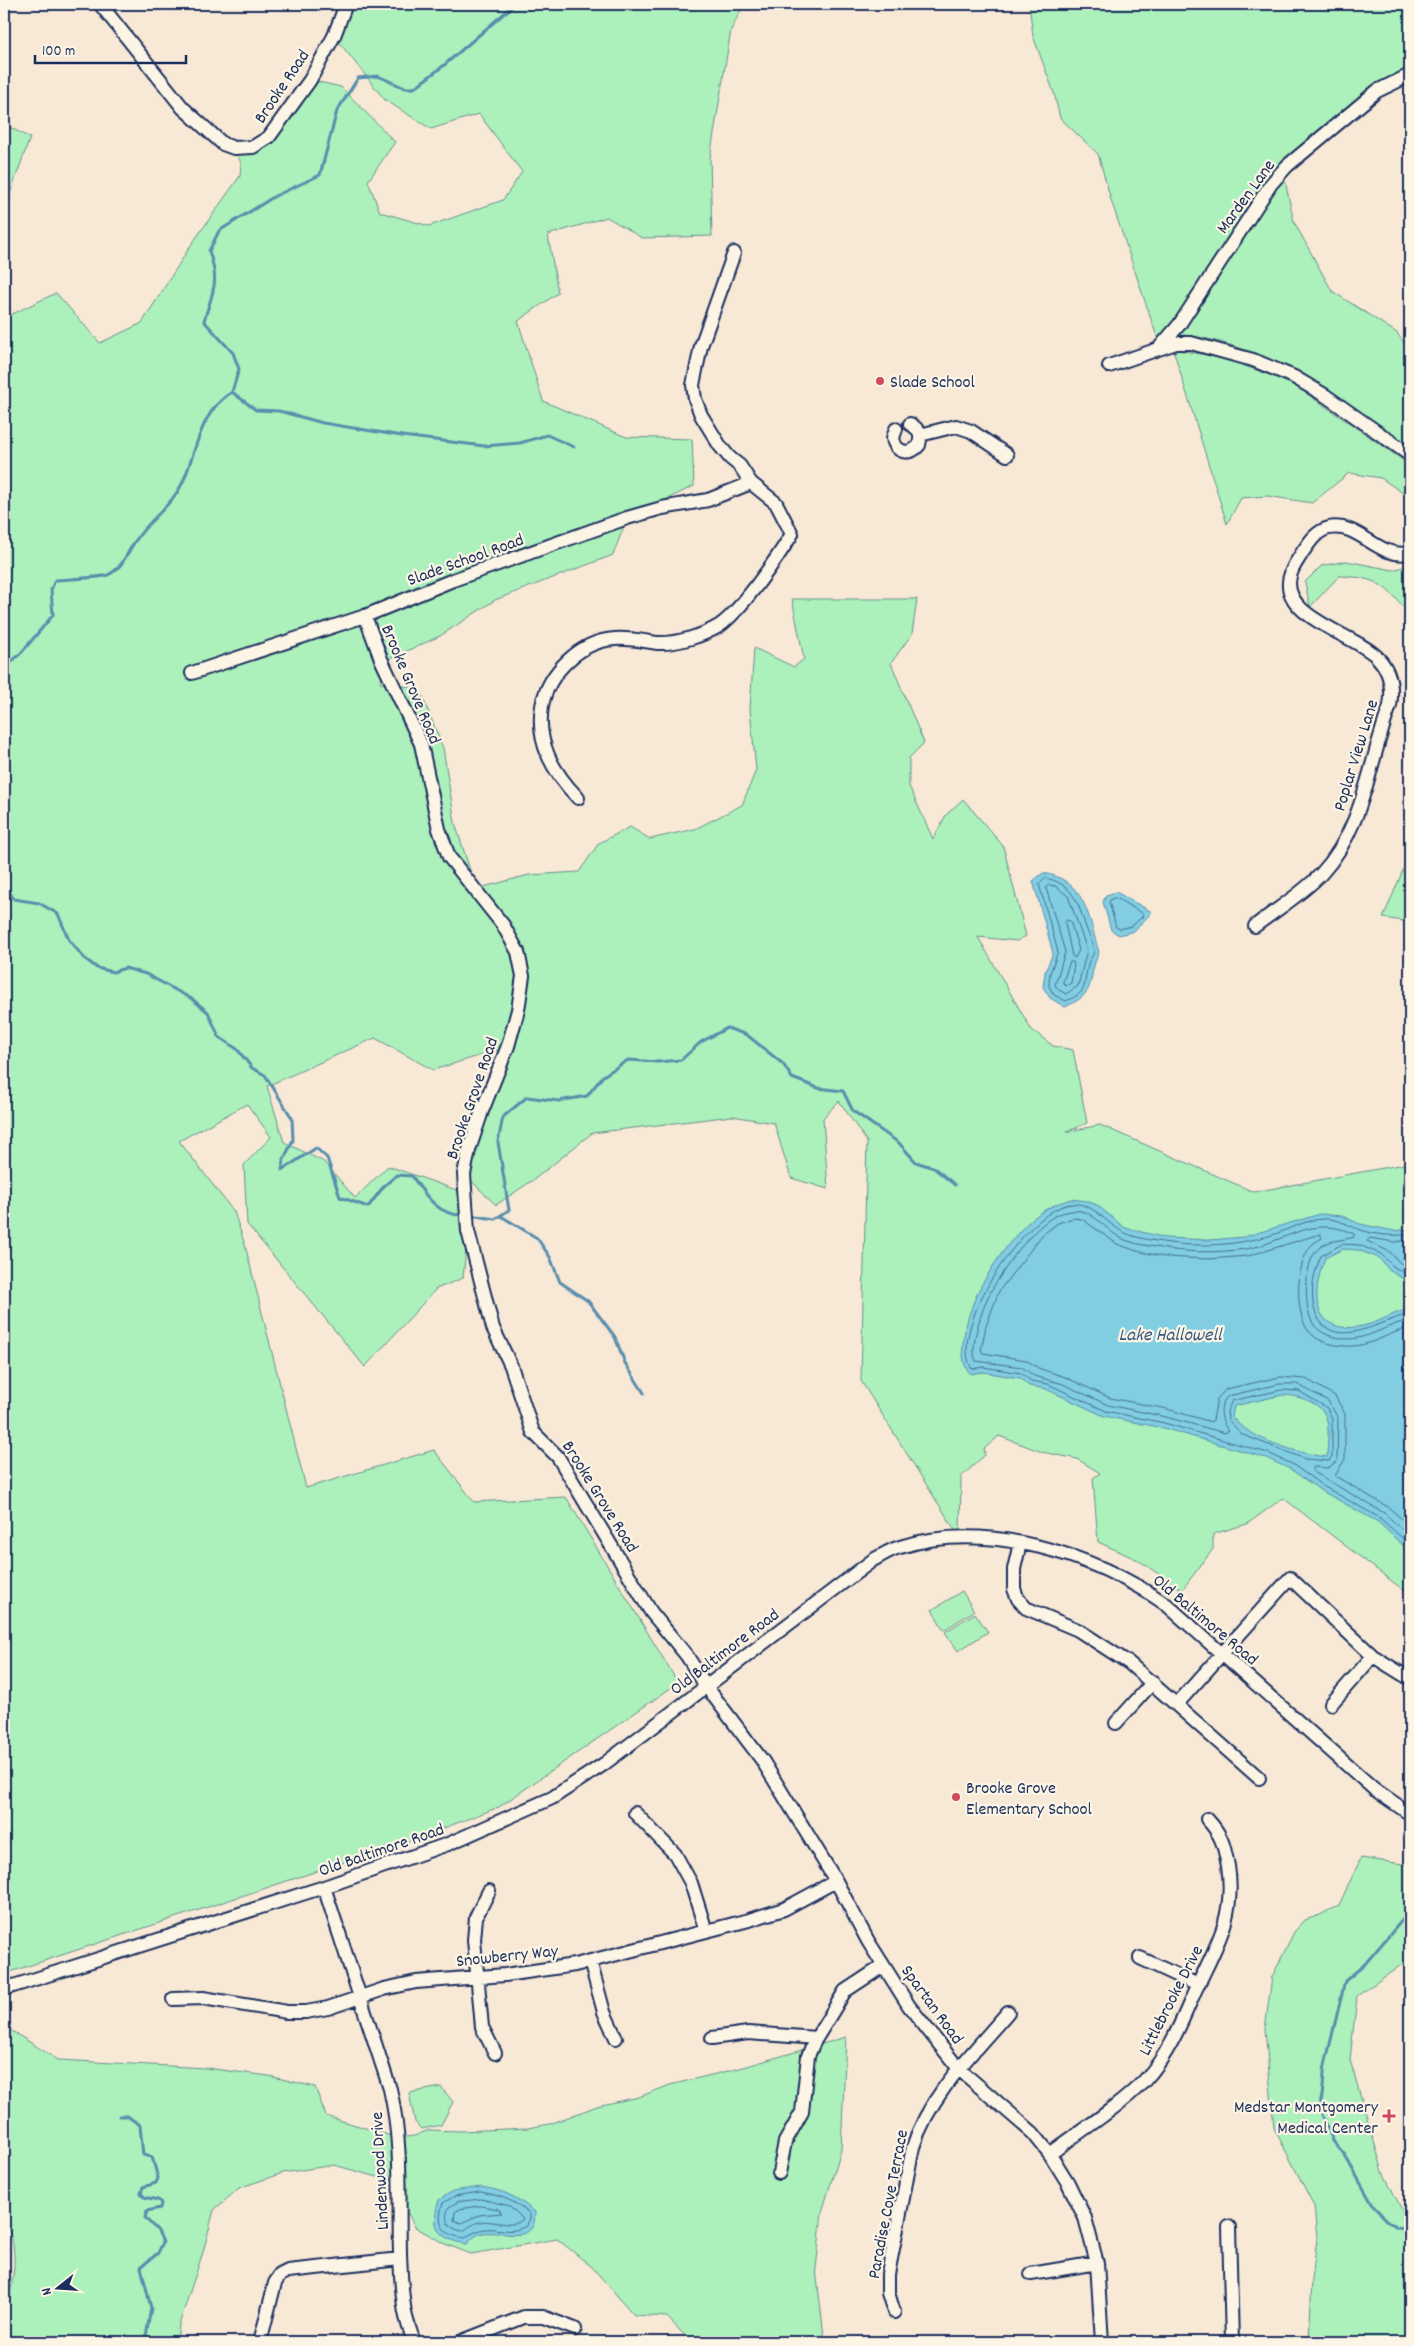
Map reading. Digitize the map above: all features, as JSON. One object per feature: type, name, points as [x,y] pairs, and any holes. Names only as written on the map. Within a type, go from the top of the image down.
[{"type":"street","name":"Brooke Road","points":[[100,4],[183,108],[223,144],[234,148],[253,147],[269,137],[313,75],[334,36],[346,4]]},
{"type":"street","name":"Marden Lane","points":[[1160,347],[1179,325],[1271,184],[1287,166],[1377,92],[1410,75]]},
{"type":"street","points":[[578,798],[554,770],[542,740],[541,717],[545,693],[554,676],[572,657],[603,641],[631,638],[656,642],[675,642],[701,634],[718,626],[730,616],[781,552],[792,534],[776,503],[751,483],[740,466],[730,458],[712,435],[695,399],[693,385],[701,346],[734,253]]},
{"type":"street","points":[[1109,366],[1176,343],[1191,344],[1253,360],[1294,377],[1326,396],[1410,455]]},
{"type":"street","points":[[896,429],[893,434],[893,443],[903,452],[916,448],[920,435],[916,427],[910,424]]},
{"type":"street","points":[[920,435],[956,426],[971,432],[1007,455]]},
{"type":"street","name":"Slade School Road","points":[[192,673],[365,616],[453,580],[627,518],[662,508],[708,500],[751,483]]},
{"type":"street","name":"Poplar View Lane","points":[[1255,926],[1321,874],[1339,849],[1357,814],[1390,706],[1392,690],[1386,668],[1377,656],[1299,608],[1290,592],[1290,575],[1316,534],[1329,528],[1339,528],[1354,532],[1383,550],[1394,554],[1410,552]]},
{"type":"street","name":"Brooke Grove Road","points":[[365,616],[381,659],[421,744],[439,829],[450,857],[503,925],[518,952],[523,976],[518,1010],[508,1046],[482,1111],[469,1150],[464,1174],[467,1222],[493,1328],[511,1366],[533,1432],[558,1457],[651,1612],[687,1656],[706,1686]]},
{"type":"street","name":"Old Baltimore Road","points":[[4,1989],[324,1888],[448,1844],[552,1798],[604,1764],[873,1560],[898,1547],[928,1540],[966,1538],[1020,1543],[1086,1561],[1139,1586],[1167,1605],[1374,1789],[1410,1814]]},
{"type":"street","points":[[1020,1543],[1014,1569],[1014,1588],[1018,1599],[1026,1608],[1078,1630],[1100,1643],[1152,1682],[1259,1778]]},
{"type":"street","points":[[1177,1704],[1290,1578],[1373,1656],[1410,1679]]},
{"type":"street","points":[[1331,1704],[1373,1656]]},
{"type":"street","points":[[1116,1723],[1152,1682]]},
{"type":"street","name":"Spartan Road","points":[[706,1686],[762,1760],[836,1881],[883,1966],[910,2006],[959,2069],[1014,2115],[1050,2154],[1068,2183],[1085,2218],[1097,2263],[1102,2342]]},
{"type":"street","points":[[635,1813],[675,1854],[691,1883],[706,1931]]},
{"type":"street","name":"Littlebrooke Drive","points":[[1050,2154],[1130,2094],[1154,2069],[1169,2050],[1216,1950],[1224,1929],[1230,1891],[1225,1850],[1220,1834],[1207,1819]]},
{"type":"street","name":"Snowberry Way","points":[[173,1999],[202,1998],[288,2012],[328,2008],[384,1989],[416,1982],[478,1977],[575,1965],[706,1931],[784,1908],[836,1881]]},
{"type":"street","name":"Lindenwood Drive","points":[[324,1888],[390,2089],[396,2116],[400,2155],[400,2260],[404,2307],[414,2342]]},
{"type":"street","points":[[489,1891],[476,1917],[474,1940],[482,2027],[495,2053]]},
{"type":"street","points":[[1140,1958],[1198,1985]]},
{"type":"street","points":[[590,1960],[604,2012],[616,2038]]},
{"type":"street","points":[[779,2173],[785,2142],[802,2112],[808,2056],[816,2038],[845,1991],[883,1966]]},
{"type":"street","name":"Paradise Cove Terrace","points":[[894,2312],[888,2293],[888,2274],[913,2147],[919,2127],[931,2104],[1008,2012]]},
{"type":"street","points":[[712,2038],[748,2033],[816,2038]]},
{"type":"street","points":[[1229,2227],[1232,2342]]},
{"type":"street","points":[[260,2342],[275,2283],[280,2276],[288,2271],[400,2260]]},
{"type":"street","points":[[1031,2274],[1097,2263]]},
{"type":"street","points":[[460,2342],[524,2317],[543,2317],[575,2329]]},
{"type":"green space","points":[[346,4],[744,4],[731,30],[710,158],[712,236],[642,238],[607,217],[548,235],[558,293],[518,321],[543,401],[626,437],[692,439],[694,486],[627,518],[613,555],[495,600],[440,636],[389,659],[380,683],[419,688],[443,748],[455,823],[476,889],[529,875],[579,872],[599,843],[630,827],[650,839],[695,829],[742,805],[756,770],[750,709],[754,648],[794,667],[804,659],[792,599],[917,599],[912,634],[891,663],[924,743],[909,758],[909,786],[933,839],[946,815],[963,799],[1003,846],[1026,936],[1017,941],[978,937],[1031,1029],[1053,1046],[1073,1050],[1087,1123],[1066,1132],[1100,1125],[1254,1192],[1410,1163],[1410,1595],[1283,1498],[1247,1524],[1213,1534],[1213,1549],[1182,1590],[1138,1560],[1098,1542],[1093,1478],[1100,1473],[1077,1459],[1042,1452],[999,1436],[984,1449],[985,1455],[961,1477],[960,1538],[861,1381],[867,1142],[839,1101],[823,1118],[828,1189],[791,1178],[774,1123],[732,1116],[592,1133],[536,1178],[496,1205],[464,1174],[508,1047],[433,1070],[375,1038],[267,1086],[284,1142],[324,1162],[355,1198],[388,1166],[465,1193],[468,1231],[463,1278],[436,1289],[365,1367],[247,1224],[244,1165],[271,1137],[247,1104],[179,1141],[234,1212],[245,1245],[306,1488],[434,1450],[474,1502],[566,1497],[678,1683],[499,1807],[415,1839],[4,1974],[4,318],[56,293],[100,343],[142,323],[191,245],[240,176],[241,163],[234,148],[253,147],[310,80],[341,87],[395,142],[368,181],[380,212],[429,226],[503,200],[522,172],[479,114],[431,129],[385,100],[334,36]]},
{"type":"green space","points":[[1029,4],[1410,4],[1410,78],[1357,105],[1312,139],[1282,167],[1294,222],[1332,291],[1397,333],[1410,352],[1410,449],[1360,413],[1307,379],[1252,352],[1188,335],[1157,337],[1111,200],[1098,154],[1060,118],[1054,93],[1033,36]]},
{"type":"green space","points":[[4,124],[30,138],[4,210]]},
{"type":"green space","points":[[1173,349],[1217,357],[1287,380],[1410,465],[1410,498],[1381,478],[1349,473],[1312,503],[1267,496],[1241,498],[1227,524]]},
{"type":"green space","points":[[1346,561],[1393,570],[1410,565],[1410,615],[1380,585],[1363,578],[1352,577],[1339,576],[1310,607],[1305,582],[1321,566]]},
{"type":"green space","points":[[1410,853],[1410,922],[1383,918]]},
{"type":"green space","points":[[962,1591],[974,1611],[944,1630],[932,1610]]},
{"type":"green space","points":[[975,1613],[988,1632],[958,1651],[945,1632]]},
{"type":"green space","points":[[1361,1858],[1410,1865],[1410,1959],[1357,1996],[1350,2060],[1383,2172],[1410,2226],[1410,2342],[1309,2342],[1312,2280],[1317,2238],[1314,2206],[1274,2128],[1265,2029],[1272,1977],[1294,1932],[1305,1920],[1339,1905]]},
{"type":"green space","points":[[4,2026],[58,2060],[206,2068],[269,2076],[315,2087],[326,2116],[398,2138],[414,2136],[429,2130],[461,2131],[528,2128],[550,2124],[597,2106],[639,2097],[670,2085],[744,2067],[846,2037],[841,2150],[822,2212],[816,2269],[824,2336],[827,2342],[691,2342],[667,2317],[634,2315],[592,2267],[557,2239],[471,2254],[445,2244],[415,2227],[400,2198],[381,2178],[334,2165],[283,2173],[239,2188],[214,2210],[203,2252],[179,2325],[177,2342],[4,2342],[14,2257],[12,2238],[4,2219]]},
{"type":"green space","points":[[441,2087],[453,2102],[441,2125],[421,2129],[415,2122],[409,2093]]},
{"type":"water","points":[[1043,873],[1068,883],[1077,892],[1088,913],[1099,952],[1087,991],[1076,1002],[1065,1007],[1050,998],[1043,987],[1045,972],[1053,953],[1033,881]]},
{"type":"water","points":[[1116,892],[1152,912],[1134,931],[1119,935],[1111,930],[1103,902],[1106,895]]},
{"type":"water","name":"Lake Hallowell","points":[[1071,1199],[1087,1201],[1097,1205],[1125,1228],[1166,1238],[1210,1240],[1244,1237],[1320,1214],[1342,1216],[1360,1224],[1394,1231],[1410,1229],[1410,1283],[1390,1271],[1379,1258],[1358,1250],[1343,1249],[1325,1258],[1317,1287],[1317,1300],[1320,1311],[1326,1320],[1336,1326],[1367,1325],[1410,1309],[1410,1552],[1378,1522],[1320,1490],[1290,1469],[1266,1458],[1163,1428],[1104,1416],[1046,1389],[1029,1386],[1020,1378],[982,1372],[971,1374],[965,1366],[963,1342],[969,1314],[979,1290],[999,1257],[1024,1226],[1045,1210]],"holes":[[[1288,1395],[1314,1403],[1323,1412],[1328,1426],[1327,1457],[1303,1453],[1262,1439],[1240,1425],[1232,1417],[1234,1406]]]},
{"type":"water","points":[[481,2187],[510,2195],[535,2212],[534,2223],[530,2230],[517,2234],[481,2234],[474,2237],[467,2244],[449,2239],[443,2235],[436,2225],[436,2210],[439,2200],[453,2191]]},
{"type":"waterway","points":[[4,669],[22,652],[53,615],[51,590],[55,580],[104,576],[118,568],[141,533],[177,492],[182,484],[200,433],[212,410],[232,392],[239,369],[233,353],[204,321],[215,279],[209,251],[219,231],[275,196],[320,175],[337,111],[358,78],[378,76],[405,88],[414,88],[442,67],[515,4]]},
{"type":"waterway","points":[[232,392],[256,410],[279,411],[323,423],[402,436],[484,446],[520,443],[547,435],[574,447]]},
{"type":"waterway","points":[[4,884],[14,899],[39,903],[58,914],[69,940],[84,958],[97,968],[113,972],[125,968],[146,974],[192,999],[208,1012],[219,1037],[237,1049],[252,1068],[265,1075],[292,1118],[293,1140],[284,1159],[282,1170],[316,1148],[327,1158],[340,1197],[368,1207],[384,1186],[397,1175],[412,1176],[433,1203],[447,1212],[464,1215]]},
{"type":"waterway","points":[[470,1215],[495,1219],[509,1210],[498,1142],[503,1117],[527,1097],[559,1101],[587,1096],[603,1076],[628,1060],[657,1062],[681,1060],[701,1042],[727,1028],[747,1035],[783,1064],[792,1078],[818,1088],[843,1091],[853,1111],[899,1143],[916,1162],[934,1168],[955,1185]]},
{"type":"waterway","points":[[501,1216],[537,1238],[550,1257],[560,1282],[588,1301],[615,1337],[625,1363],[644,1393]]},
{"type":"waterway","points":[[1410,1911],[1364,1965],[1345,1981],[1325,2065],[1319,2107],[1333,2141],[1344,2154],[1374,2207],[1397,2227],[1405,2228],[1410,2237]]},
{"type":"waterway","points":[[119,2116],[127,2116],[140,2125],[143,2155],[152,2157],[158,2178],[156,2183],[143,2187],[141,2193],[144,2197],[158,2200],[161,2203],[160,2208],[147,2211],[145,2218],[158,2231],[163,2242],[158,2253],[141,2267],[151,2308],[145,2342]]},
{"type":"place","name":"Slade School","points":[[880,381]]},
{"type":"place","name":"Brooke Grove Elementary School","points":[[956,1797]]},
{"type":"place","name":"Medstar Montgomery Medical Center","points":[[1389,2116]]}]
